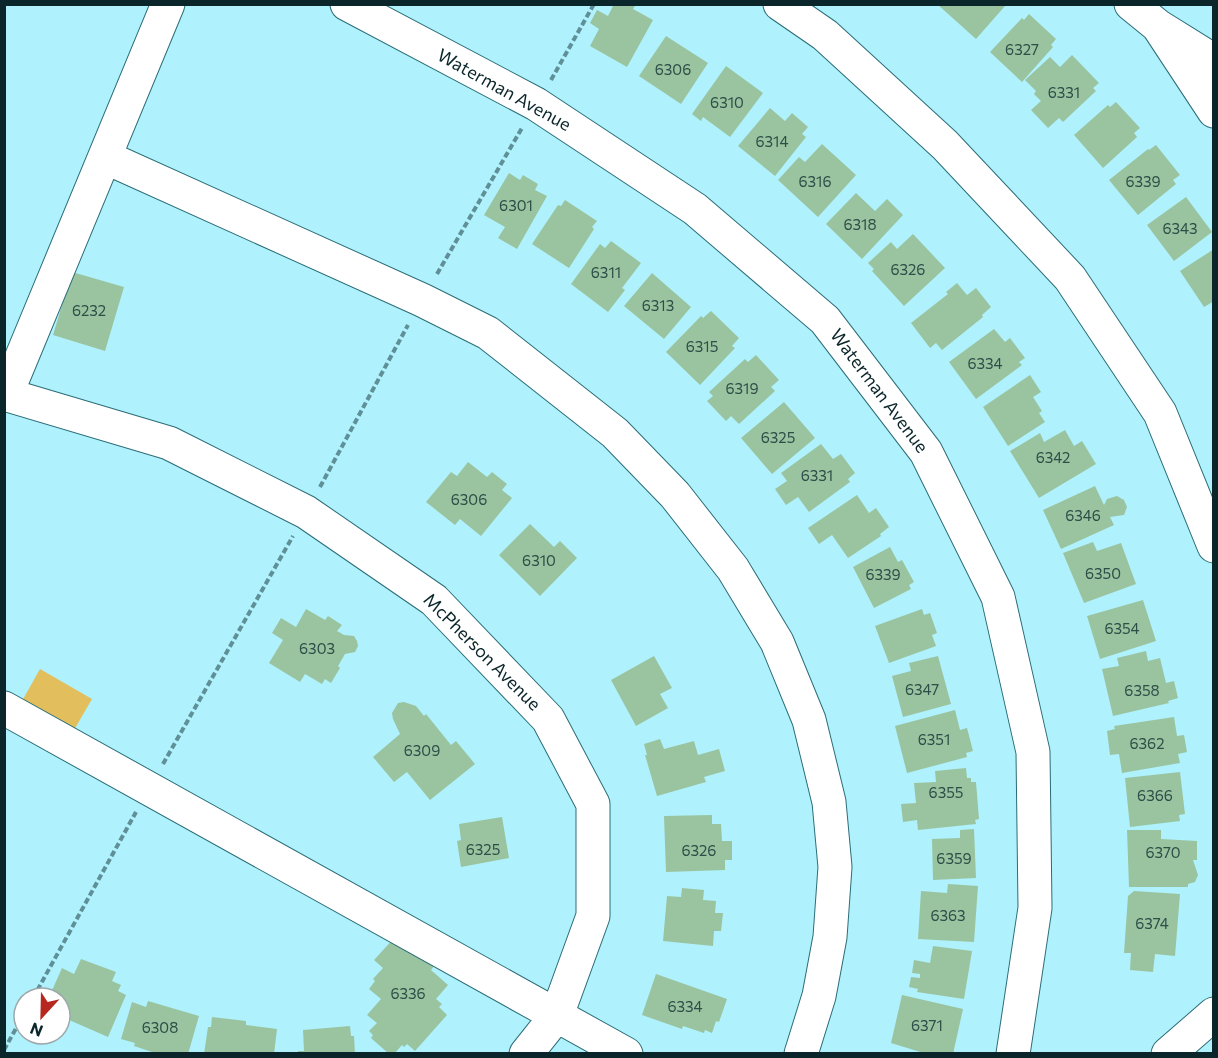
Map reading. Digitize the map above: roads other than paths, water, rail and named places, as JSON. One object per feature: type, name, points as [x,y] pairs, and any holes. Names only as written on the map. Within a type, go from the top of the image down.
[{"type":"street","points":[[5,394],[168,4]]},
{"type":"street","name":"Waterman Avenue","points":[[347,4],[536,104],[695,209],[825,320],[926,452],[998,597],[1034,752],[1035,908],[1013,1053]]},
{"type":"street","points":[[780,4],[825,35],[945,144],[1070,278],[1161,413],[1214,546]]},
{"type":"street","points":[[1131,4],[1158,26],[1214,61]]},
{"type":"street","points":[[1158,26],[1214,111]]},
{"type":"street","points":[[105,157],[422,300],[488,333],[615,433],[675,495],[733,568],[781,651],[809,720],[829,802],[835,867],[830,937],[819,996],[801,1053]]},
{"type":"street","name":"McPherson Avenue","points":[[5,394],[169,443],[306,512],[434,600],[548,718],[593,804],[593,916],[558,1014],[526,1053]]},
{"type":"street","points":[[4,708],[626,1053]]},
{"type":"street","points":[[1168,1053],[1214,1014]]}]
